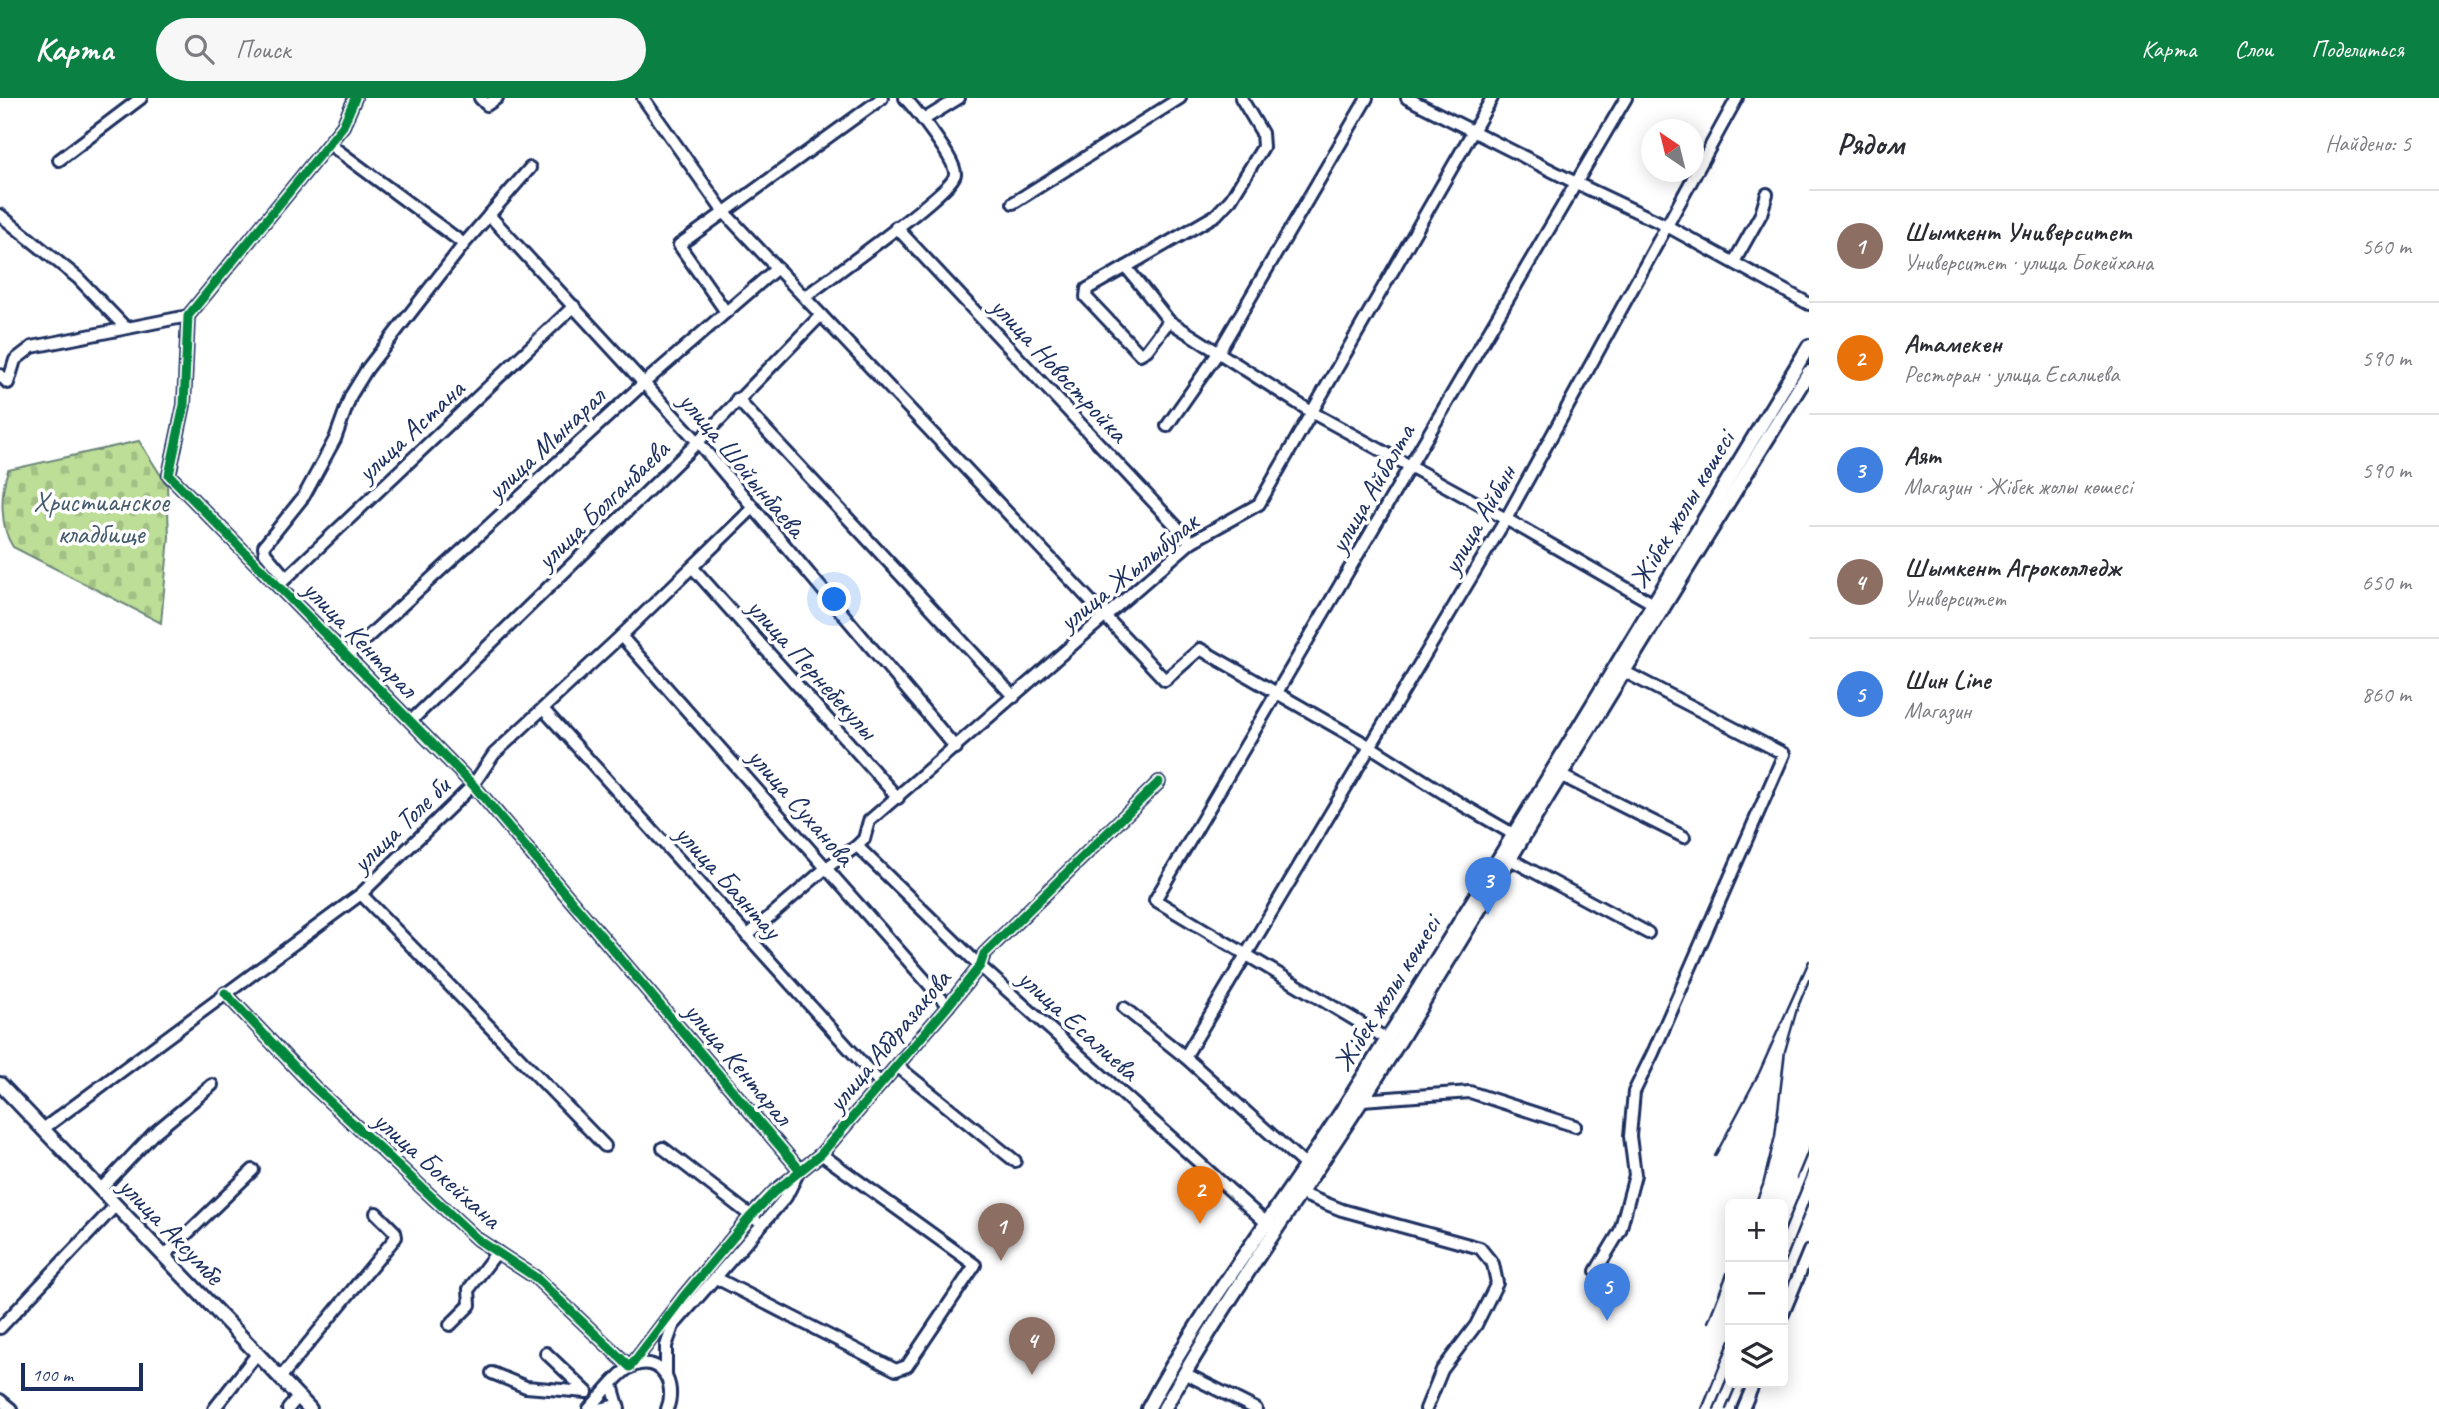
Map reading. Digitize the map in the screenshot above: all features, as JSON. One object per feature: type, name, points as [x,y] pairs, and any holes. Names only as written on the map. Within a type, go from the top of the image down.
[{"type":"main road","name":"Жібек жолы көшесі","points":[[1148,1409],[1222,1286],[1302,1194],[1362,1100],[1623,671],[1657,606],[1809,346]]},
{"type":"main road","name":"Жібек жолы көшесі","points":[[1164,1409],[1306,1165],[1657,606],[1809,372]]},
{"type":"main road","name":"улица Аксумбе","points":[[0,1084],[310,1409]]},
{"type":"street","points":[[59,160],[141,98]]},
{"type":"street","points":[[0,375],[8,383],[15,360],[32,347],[188,316],[344,126],[355,98]]},
{"type":"street","points":[[480,98],[487,106],[497,98]]},
{"type":"street","points":[[643,98],[723,211],[1166,680],[1200,649],[1371,747],[1513,834]]},
{"type":"street","points":[[726,312],[679,245],[881,98]]},
{"type":"street","points":[[804,296],[951,184],[955,175],[954,164],[905,98]]},
{"type":"street","points":[[923,120],[959,98]]},
{"type":"street","points":[[1013,203],[1180,98]]},
{"type":"street","points":[[1169,321],[1147,350],[1140,354],[1086,297],[1087,289],[1216,215],[1231,200],[1264,147],[1262,133],[1241,98]]},
{"type":"street","points":[[1167,426],[1218,353],[1367,98]]},
{"type":"street","points":[[1407,98],[1667,226],[1809,304]]},
{"type":"street","name":"улица Жылыбулак","points":[[747,936],[826,868],[857,846],[863,839],[869,821],[1191,542],[1259,504],[1492,98]]},
{"type":"street","name":"улица Айбалта","points":[[1245,955],[1155,900],[1626,98]]},
{"type":"street","name":"улица Айбын","points":[[1185,1056],[1506,519],[1737,98]]},
{"type":"street","points":[[329,144],[464,244]]},
{"type":"street","points":[[281,582],[264,546],[303,496],[335,439],[351,395],[464,244],[530,168]]},
{"type":"street","points":[[1734,262],[1761,214],[1768,194]]},
{"type":"street","points":[[0,215],[78,278],[126,328]]},
{"type":"street","name":"улица Шойынбаева","points":[[489,215],[698,443],[956,748]]},
{"type":"street","name":"улица Новостройка","points":[[896,227],[1191,542]]},
{"type":"street","points":[[1126,267],[1169,321],[1218,353],[1313,413],[1657,606]]},
{"type":"street","name":"улица Мынарал","points":[[346,656],[644,383],[777,268]]},
{"type":"street","name":"улица Астана","points":[[281,582],[574,306]]},
{"type":"street","name":"улица Болганбаева","points":[[411,722],[698,443],[737,399],[821,315]]},
{"type":"street","name":"улица Кентарал","points":[[188,316],[184,405],[169,475],[281,582],[346,656],[473,785],[800,1170]]},
{"type":"street","points":[[737,399],[1014,697]]},
{"type":"street","name":"улица Толе би","points":[[43,1129],[361,894],[473,785],[494,754],[693,568],[752,509]]},
{"type":"street","name":"улица Пернебекулы","points":[[693,568],[898,798]]},
{"type":"street","name":"улица Суханова","points":[[621,636],[948,1006]]},
{"type":"street","points":[[1597,1270],[1620,1231],[1635,1175],[1630,1136],[1634,1092],[1654,1053],[1784,754],[1623,671]]},
{"type":"street","name":"улица Баянтау","points":[[543,709],[881,1084]]},
{"type":"street","points":[[1560,775],[1684,837]]},
{"type":"street","name":"улица Абдразакова","points":[[612,1385],[630,1367],[684,1296],[751,1216],[821,1154],[897,1066],[980,965],[984,954],[1159,782]]},
{"type":"street","name":"улица Есалиева","points":[[857,846],[980,965],[1271,1227]]},
{"type":"street","points":[[1510,859],[1648,933]]},
{"type":"street","points":[[361,894],[605,1146]]},
{"type":"street","points":[[1245,955],[1387,1039]]},
{"type":"street","name":"улица Бокейхана","points":[[225,993],[314,1087],[477,1238],[534,1277],[630,1367]]},
{"type":"street","points":[[1124,1008],[1185,1056],[1306,1165]]},
{"type":"street","points":[[897,1066],[1015,1161]]},
{"type":"street","points":[[100,1190],[153,1134],[212,1085]]},
{"type":"street","points":[[1362,1100],[1470,1092],[1575,1126]]},
{"type":"street","points":[[663,1148],[762,1225]]},
{"type":"street","points":[[716,1278],[896,1370],[906,1366],[975,1265],[821,1154]]},
{"type":"street","points":[[164,1256],[253,1170]]},
{"type":"street","name":"улица Абдразакова","points":[[671,1405],[671,1386],[666,1375],[666,1346],[673,1326],[786,1197],[800,1170]]},
{"type":"street","points":[[1302,1194],[1342,1210],[1480,1248],[1493,1264],[1497,1283],[1476,1325],[1442,1370],[1426,1409]]},
{"type":"street","points":[[0,1328],[116,1206]]},
{"type":"street","points":[[280,1378],[396,1237],[395,1232],[376,1213]]},
{"type":"street","points":[[1788,1302],[1809,1251]]},
{"type":"street","points":[[450,1325],[470,1305],[469,1289],[496,1252]]},
{"type":"street","points":[[546,1353],[586,1392],[595,1406]]},
{"type":"street","points":[[214,1409],[257,1354]]},
{"type":"street","points":[[630,1367],[645,1364],[657,1367],[666,1375]]},
{"type":"street","points":[[492,1373],[526,1387],[586,1392]]},
{"type":"street","points":[[1184,1373],[1256,1409]]},
{"type":"street","points":[[595,1406],[612,1385]]},
{"type":"street","points":[[595,1406],[617,1407],[612,1385]]},
{"type":"street","points":[[1743,1409],[1752,1388]]},
{"type":"street","points":[[288,1409],[298,1396]]},
{"type":"street","points":[[0,1400],[11,1409]]},
{"type":"green space","name":"Христианское кладбище","points":[[139,441],[167,485],[169,537],[161,623],[13,547],[4,520],[3,499],[8,470]]},
{"type":"railway","points":[[1715,1156],[1759,1073],[1809,961]]},
{"type":"railway","points":[[1757,1199],[1775,1136],[1785,1051],[1809,980]]},
{"type":"railway","points":[[1797,1178],[1809,1149]]},
{"type":"railway","points":[[1788,1222],[1809,1170]]},
{"type":"railway","points":[[1785,1262],[1809,1201]]},
{"type":"railway","points":[[1708,1322],[1725,1279]]},
{"type":"railway","points":[[1702,1409],[1725,1352]]},
{"type":"railway","points":[[1714,1409],[1725,1383]]},
{"type":"railway","points":[[1726,1409],[1735,1388]]},
{"type":"cycle path","points":[[355,98],[343,126],[188,316],[184,405],[169,475],[473,785],[800,1170]]},
{"type":"cycle path","points":[[225,993],[314,1087],[477,1239],[535,1277],[630,1367],[684,1296],[751,1216],[774,1192],[821,1154],[948,1006],[980,966],[984,954],[1159,782]]},
{"type":"place","name":"Аят","points":[[1488,915]]},
{"type":"place","name":"Атамекен","points":[[1200,1224]]},
{"type":"place","name":"Шымкент Университет","points":[[1001,1261]]},
{"type":"place","name":"Шин Line","points":[[1607,1321]]},
{"type":"place","name":"Шымкент Агроколледж","points":[[1032,1375]]}]
